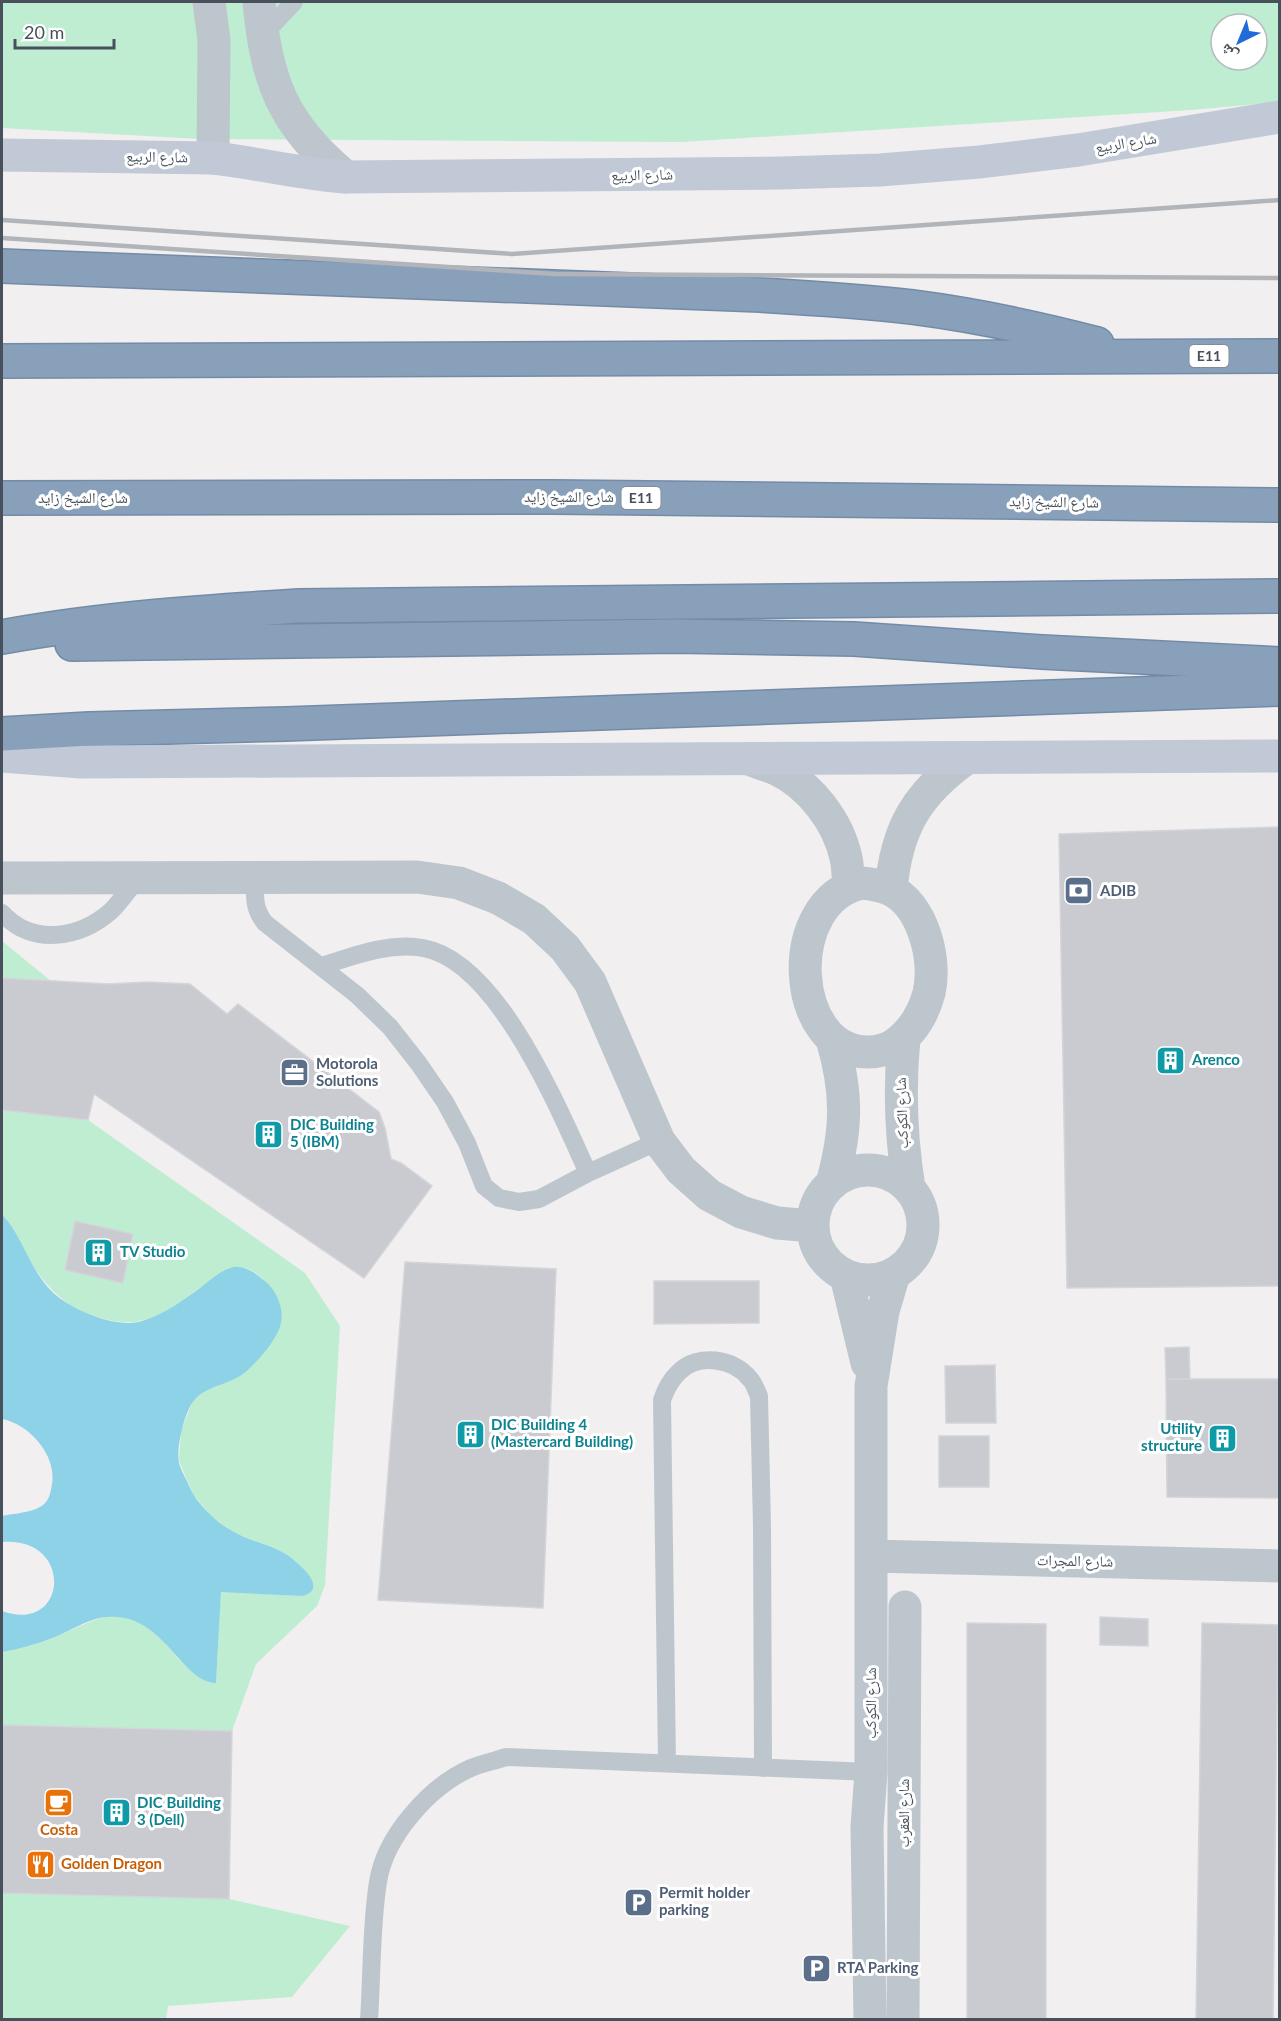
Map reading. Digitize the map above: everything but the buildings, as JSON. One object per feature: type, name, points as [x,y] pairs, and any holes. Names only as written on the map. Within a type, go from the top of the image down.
[{"type":"highway","points":[[2,266],[838,299],[913,307],[989,319],[1139,356]]},
{"type":"highway","name":"E11","points":[[2,361],[1280,356]]},
{"type":"highway","name":"شارع الشيخ زايد","points":[[2,498],[554,497],[1280,505]]},
{"type":"highway","points":[[2,637],[39,630],[126,620],[213,611],[299,606],[1280,596]]},
{"type":"highway","points":[[2,645],[675,636],[854,639],[1042,652],[1280,664]]},
{"type":"highway","points":[[2,734],[100,728],[286,724],[1280,689]]},
{"type":"main road","name":"شارع الربيع","points":[[2,155],[213,158],[295,172],[346,177],[781,173],[880,170],[979,162],[1078,150],[1280,117]]},
{"type":"main road","points":[[2,756],[81,762],[1280,756]]},
{"type":"street","points":[[209,2],[214,39],[213,158]]},
{"type":"street","points":[[259,2],[267,63],[276,90],[289,116],[305,138],[324,159],[346,177]]},
{"type":"street","points":[[214,39],[262,36]]},
{"type":"street","points":[[891,890],[893,863],[900,838],[911,814],[926,792],[945,773],[967,758]]},
{"type":"street","points":[[749,759],[777,769],[801,785],[821,806],[836,830],[846,857],[849,886]]},
{"type":"street","points":[[2,878],[417,877],[459,883],[498,898],[534,920],[565,948],[590,982],[659,1141],[681,1170],[709,1195],[741,1212],[777,1223],[813,1226]]},
{"type":"street","points":[[832,1039],[860,1052],[876,1052],[891,1047],[913,1029],[923,1012],[929,992],[932,972],[925,932],[915,914],[902,898],[877,884],[862,883],[849,886],[835,894],[822,908],[812,927],[807,946],[805,967],[807,988],[813,1008],[832,1039],[840,1067],[844,1096],[844,1126],[840,1155],[832,1184]]},
{"type":"street","name":"شارع الكوكب","points":[[904,1038],[900,1098],[904,1158],[909,1188]]},
{"type":"street","points":[[871,1170],[898,1179],[909,1188],[918,1202],[923,1218],[922,1235],[912,1258],[894,1274],[878,1280],[862,1280],[846,1276],[822,1256],[813,1226],[818,1203],[832,1184],[844,1176],[871,1170]]},
{"type":"street","name":"شارع الكوكب","points":[[870,2019],[867,1827],[871,1772],[871,1386],[882,1321],[894,1274]]},
{"type":"street","name":"شارع الكوكب","points":[[846,1276],[871,1386]]},
{"type":"street","name":"شارع المجرات","points":[[871,1556],[1280,1566]]},
{"type":"street","name":"شارع العقرب","points":[[903,2019],[904,1606]]},
{"type":"lane","points":[[262,36],[294,2]]},
{"type":"lane","points":[[2,913],[17,926],[30,932],[53,936],[79,931],[91,926],[113,909],[138,878]]},
{"type":"lane","points":[[255,878],[254,906],[258,915],[265,924],[357,995],[381,1019],[419,1064],[467,1143],[484,1186],[499,1198],[519,1203],[539,1199],[588,1173],[659,1141]]},
{"type":"lane","points":[[321,966],[388,947],[425,948],[458,962],[485,988],[526,1046],[559,1109],[588,1173]]},
{"type":"lane","points":[[667,1763],[662,1400],[668,1385],[680,1370],[697,1361],[717,1360],[735,1366],[750,1378],[759,1395],[762,1503],[763,1767]]},
{"type":"lane","points":[[369,2019],[378,1880],[391,1844],[413,1812],[440,1787],[471,1768],[506,1757],[871,1772]]},
{"type":"green space","points":[[2,2],[1279,2],[1279,102],[1191,110],[682,142],[200,139],[2,128]]},
{"type":"green space","points":[[2,941],[51,981],[2,978]]},
{"type":"green space","points":[[2,1110],[88,1120],[305,1273],[340,1326],[325,1585],[317,1606],[256,1664],[232,1731],[2,1725],[2,1652],[42,1642],[101,1618],[124,1617],[149,1628],[188,1668],[216,1683],[221,1591],[302,1596],[285,1554],[233,1532],[211,1516],[193,1494],[179,1461],[181,1431],[192,1403],[205,1390],[226,1382],[280,1304],[277,1298],[262,1278],[249,1269],[241,1267],[233,1268],[215,1277],[163,1313],[140,1321],[113,1321],[84,1313],[70,1305],[41,1278],[2,1214]]},
{"type":"green space","points":[[2,1893],[229,1899],[350,1926],[292,1997],[168,2006],[166,2019],[2,2020]]},
{"type":"water","points":[[2,1214],[48,1287],[65,1302],[99,1318],[124,1323],[145,1320],[165,1311],[219,1274],[234,1267],[247,1269],[256,1274],[270,1286],[276,1295],[282,1318],[275,1337],[265,1352],[246,1372],[203,1393],[193,1402],[182,1431],[178,1457],[193,1494],[209,1513],[234,1532],[290,1557],[309,1575],[313,1587],[310,1592],[302,1596],[221,1592],[216,1683],[204,1680],[193,1673],[148,1628],[133,1620],[116,1617],[92,1620],[42,1642],[2,1652],[2,1611],[24,1615],[40,1610],[50,1598],[54,1583],[51,1568],[42,1554],[26,1544],[2,1542],[2,1516],[42,1506],[49,1496],[52,1473],[50,1462],[39,1442],[22,1427],[2,1419]]},
{"type":"railway","points":[[2,220],[512,254],[1280,200]]},
{"type":"railway","points":[[2,238],[555,274],[1280,278]]},
{"type":"place","name":"ADIB","points":[[1079,891]]},
{"type":"place","name":"Arenco","points":[[1171,1060]]},
{"type":"place","name":"Motorola Solutions","points":[[295,1073]]},
{"type":"place","name":"DIC Building 5 (IBM)","points":[[269,1134]]},
{"type":"place","name":"TV Studio","points":[[99,1252]]},
{"type":"place","name":"DIC Building 4 (Mastercard Building)","points":[[470,1434]]},
{"type":"place","name":"Utility structure","points":[[1223,1438]]},
{"type":"place","name":"Costa","points":[[59,1803]]},
{"type":"place","name":"DIC Building 3 (Dell)","points":[[116,1812]]},
{"type":"place","name":"Golden Dragon","points":[[40,1864]]},
{"type":"place","name":"Permit holder parking","points":[[638,1902]]},
{"type":"place","name":"RTA Parking","points":[[816,1968]]}]
